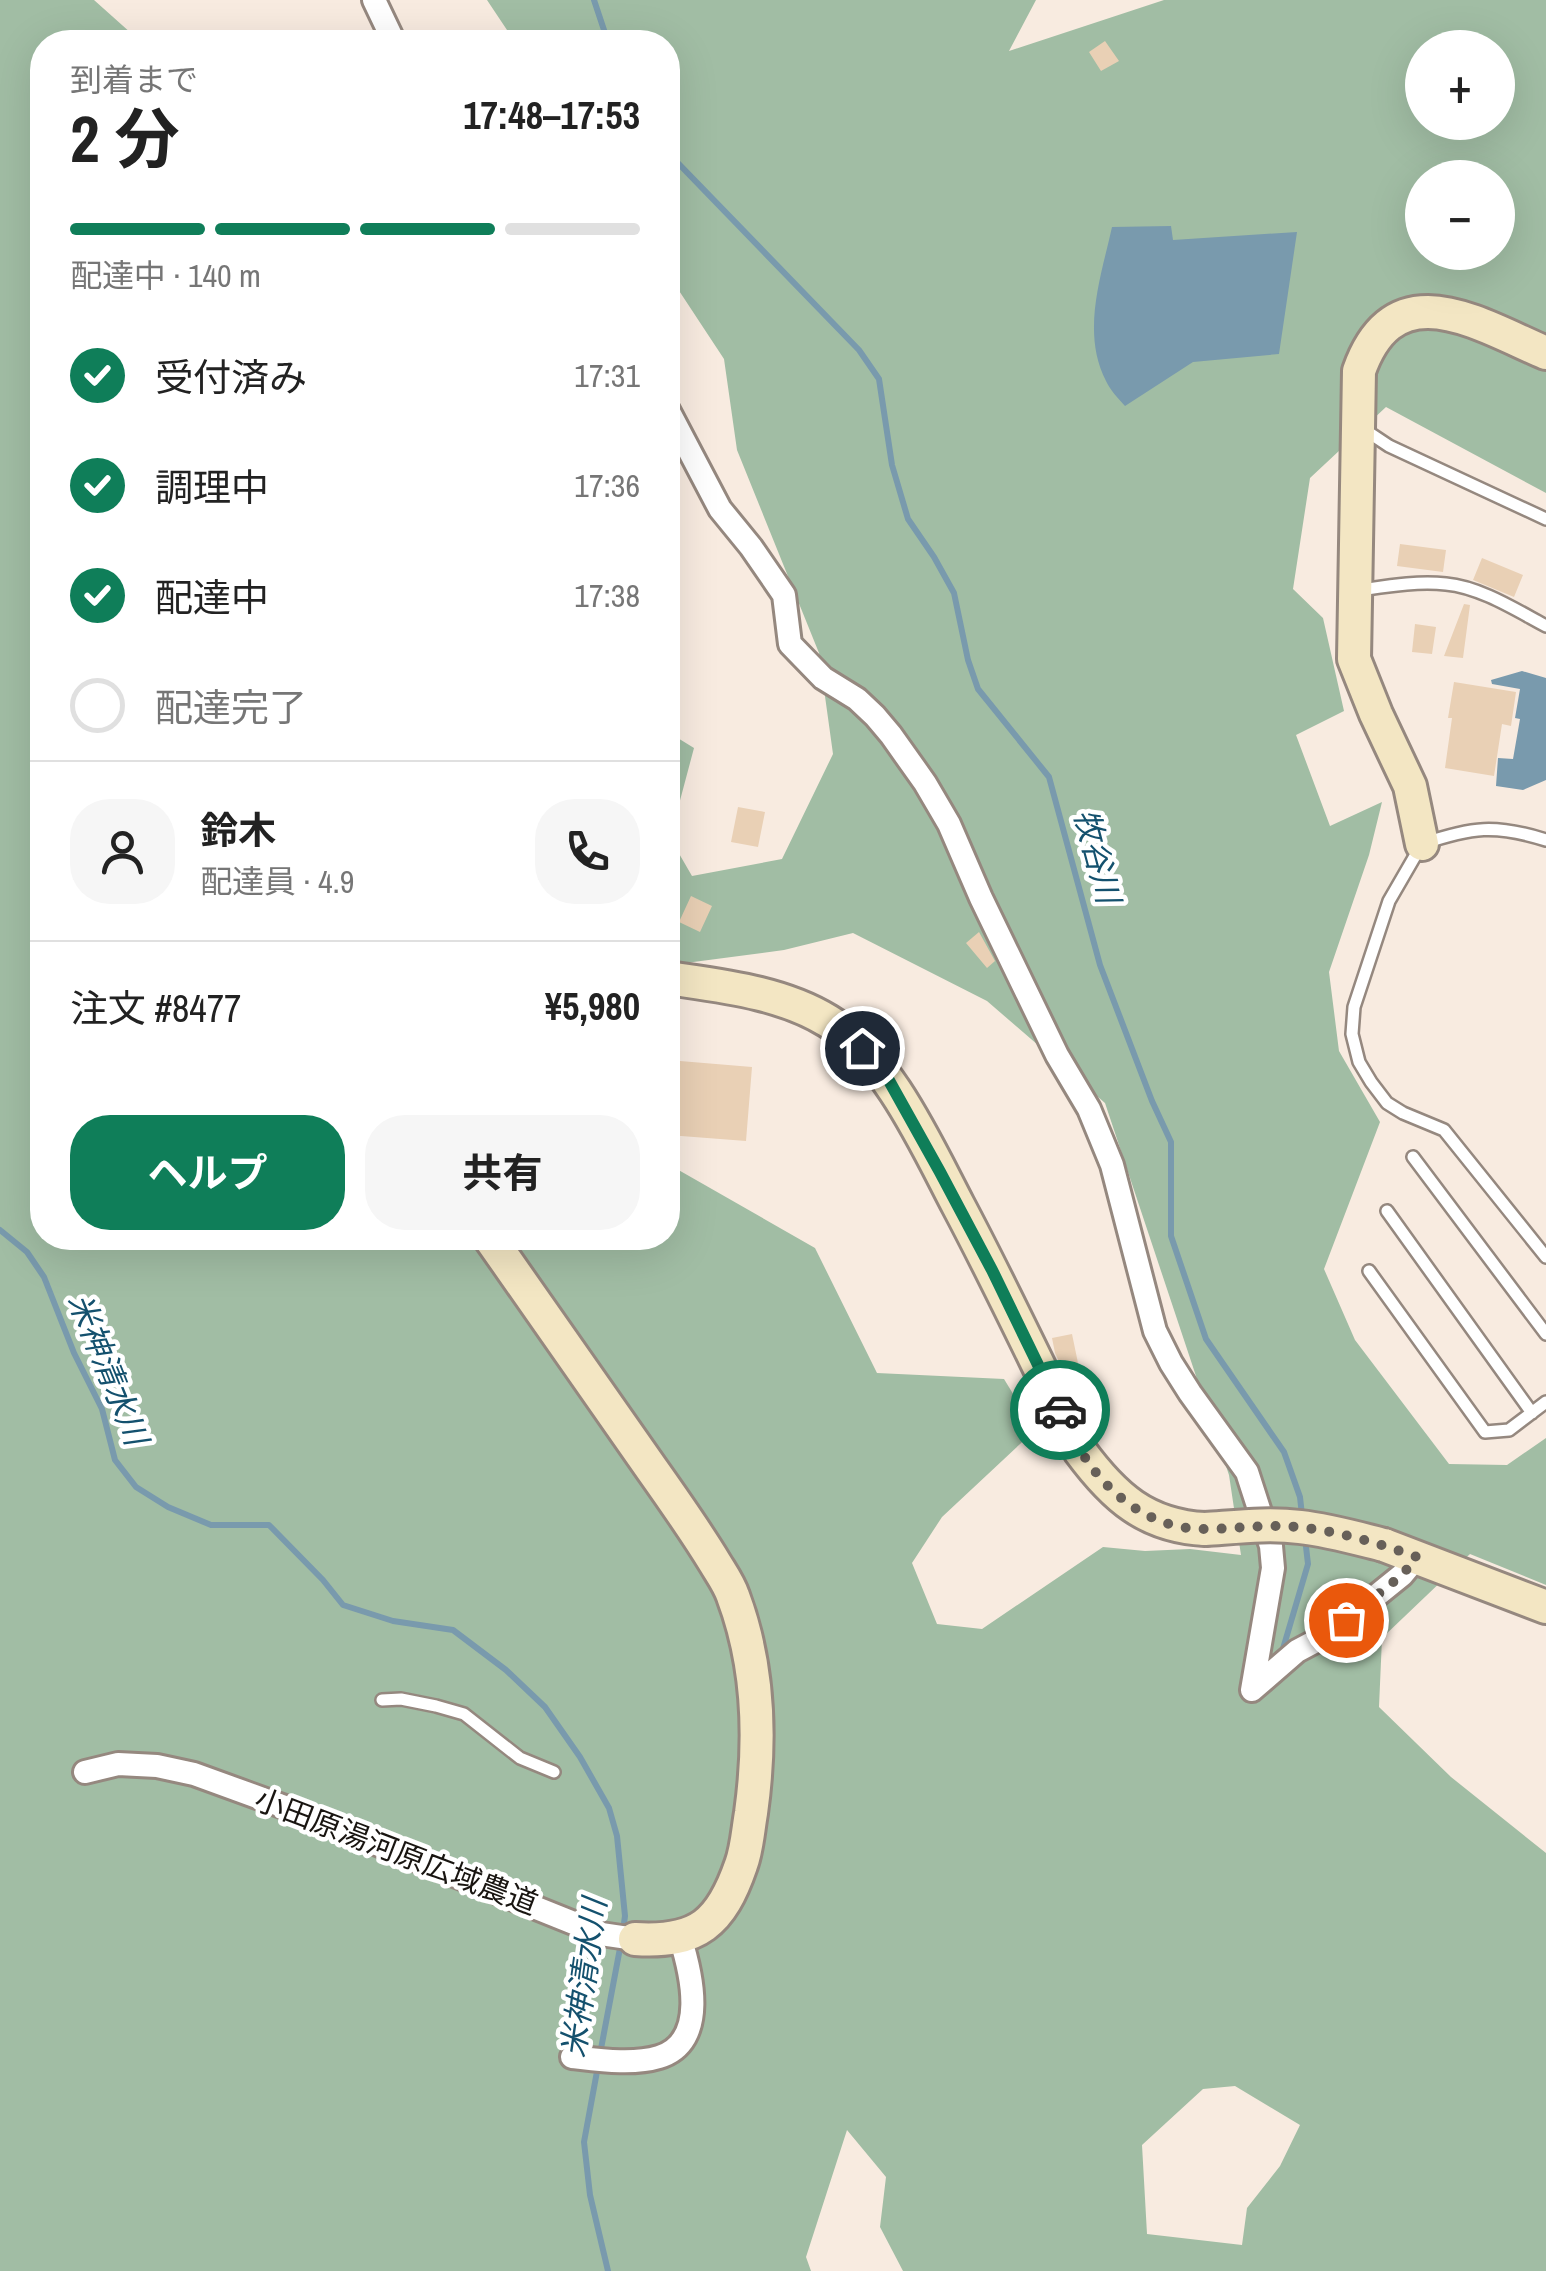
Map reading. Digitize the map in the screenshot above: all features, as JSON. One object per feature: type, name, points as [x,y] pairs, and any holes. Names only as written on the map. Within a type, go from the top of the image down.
[{"type":"street","points":[[374,0],[388,30]]},
{"type":"street","points":[[1422,844],[1410,786],[1354,659],[1360,371],[1366,350],[1378,334],[1394,321],[1417,312],[1443,312],[1465,318],[1546,353]]},
{"type":"street","points":[[680,433],[714,499],[784,595],[790,644],[823,678],[857,699],[874,716],[925,783],[949,824],[980,898],[1057,1055],[1089,1108],[1112,1165],[1155,1332],[1190,1392],[1248,1472],[1271,1546],[1272,1568],[1252,1690],[1297,1651],[1330,1634],[1402,1575],[1417,1557]]},
{"type":"street","points":[[680,980],[746,990],[828,1020],[858,1043],[887,1077],[992,1270],[1080,1451],[1120,1498],[1164,1524],[1186,1528],[1298,1527],[1342,1534],[1384,1545],[1546,1607]]},
{"type":"street","points":[[498,1250],[700,1538],[732,1592],[748,1644],[754,1681],[755,1783],[744,1855],[731,1893],[720,1911],[705,1926],[680,1938],[690,1969],[693,1998],[692,2019],[686,2034],[666,2054],[636,2061],[577,2057]]},
{"type":"street","name":"小田原湯河原広域農道","points":[[85,1772],[118,1764],[157,1766],[194,1774],[601,1934],[635,1940],[680,1938]]},
{"type":"lane","points":[[1358,426],[1389,446],[1546,519]]},
{"type":"lane","points":[[1354,591],[1448,584],[1494,598],[1546,626]]},
{"type":"lane","points":[[1546,840],[1503,828],[1476,828],[1422,844],[1388,900],[1354,1007],[1352,1034],[1359,1062],[1387,1102],[1402,1113],[1444,1130],[1546,1257]]},
{"type":"lane","points":[[1413,1157],[1546,1334]]},
{"type":"lane","points":[[1388,1211],[1532,1413]]},
{"type":"lane","points":[[1368,1272],[1484,1432],[1509,1430],[1546,1402]]},
{"type":"lane","points":[[382,1700],[418,1702],[464,1714],[520,1758],[554,1772]]},
{"type":"green space","points":[[0,0],[94,0],[128,30],[30,30],[30,1250],[680,1250],[680,1171],[815,1248],[877,1373],[1004,1379],[1035,1430],[942,1517],[912,1563],[937,1624],[982,1629],[1103,1547],[1145,1551],[1190,1549],[1241,1555],[1229,1475],[1105,1103],[987,1001],[853,933],[784,950],[680,964],[680,855],[692,876],[782,859],[833,754],[819,653],[737,450],[724,359],[680,292],[680,30],[507,30],[487,0],[1036,0],[1009,51],[1164,0],[1546,0],[1546,493],[1386,407],[1310,478],[1293,589],[1323,618],[1344,711],[1296,735],[1330,826],[1382,802],[1369,855],[1329,972],[1339,1051],[1380,1122],[1324,1269],[1355,1340],[1449,1464],[1507,1465],[1546,1438],[1546,1585],[1470,1554],[1382,1638],[1379,1707],[1451,1777],[1546,1853],[1546,2271],[903,2271],[880,2227],[886,2177],[847,2130],[806,2257],[811,2271],[0,2271]],"holes":[[[1235,2086],[1300,2125],[1280,2166],[1247,2208],[1242,2245],[1147,2234],[1142,2145],[1203,2089]]]},
{"type":"green space","points":[[680,739],[694,748],[680,800]]},
{"type":"water","points":[[1171,226],[1173,240],[1297,232],[1279,354],[1193,362],[1125,406],[1106,381],[1095,343],[1096,304],[1112,227]]},
{"type":"water","points":[[1522,671],[1546,678],[1546,780],[1523,790],[1496,786],[1498,758],[1513,759],[1520,689],[1492,684],[1491,680]]},
{"type":"building","points":[[1105,41],[1119,61],[1101,71],[1089,52]]},
{"type":"building","points":[[1400,544],[1446,550],[1443,572],[1397,566]]},
{"type":"building","points":[[1482,558],[1523,575],[1514,597],[1473,580]]},
{"type":"building","points":[[1464,604],[1470,605],[1463,658],[1444,656]]},
{"type":"building","points":[[1415,624],[1436,627],[1432,654],[1412,652]]},
{"type":"building","points":[[1454,682],[1516,692],[1511,726],[1502,724],[1494,776],[1445,768]]},
{"type":"building","points":[[738,807],[765,812],[758,847],[731,842]]},
{"type":"building","points":[[691,896],[712,906],[700,932],[680,920]]},
{"type":"building","points":[[979,932],[995,961],[987,968],[966,943]]},
{"type":"building","points":[[680,1061],[752,1067],[746,1141],[680,1136]]},
{"type":"building","points":[[1072,1334],[1078,1363],[1061,1366],[1052,1338]]},
{"type":"waterway","name":"牧谷川","points":[[594,0],[604,30]]},
{"type":"waterway","name":"牧谷川","points":[[680,165],[859,350],[879,379],[892,465],[908,519],[954,593],[978,689],[1049,777],[1100,965],[1171,1142],[1171,1236],[1206,1339],[1284,1452],[1300,1497],[1302,1515]]},
{"type":"waterway","name":"米神清水川","points":[[0,1230],[27,1252],[44,1277],[74,1353],[102,1409],[115,1460],[136,1487],[168,1507],[211,1525],[269,1525],[343,1605],[393,1621],[453,1630],[506,1670],[545,1707],[609,1808],[617,1836],[623,1931]]},
{"type":"waterway","name":"牧谷川","points":[[1282,1652],[1308,1564],[1305,1538]]},
{"type":"waterway","name":"米神清水川","points":[[600,2054],[621,1943]]},
{"type":"waterway","name":"米神清水川","points":[[598,2066],[584,2142],[590,2195],[608,2271]]},
{"type":"way so far","points":[[1060,1410],[1080,1451],[1098,1476],[1120,1498],[1164,1524],[1205,1530],[1298,1527],[1342,1534],[1417,1557],[1402,1575],[1346,1620]]},
{"type":"route","points":[[862,1048],[887,1077],[940,1172],[1060,1410]]}]
